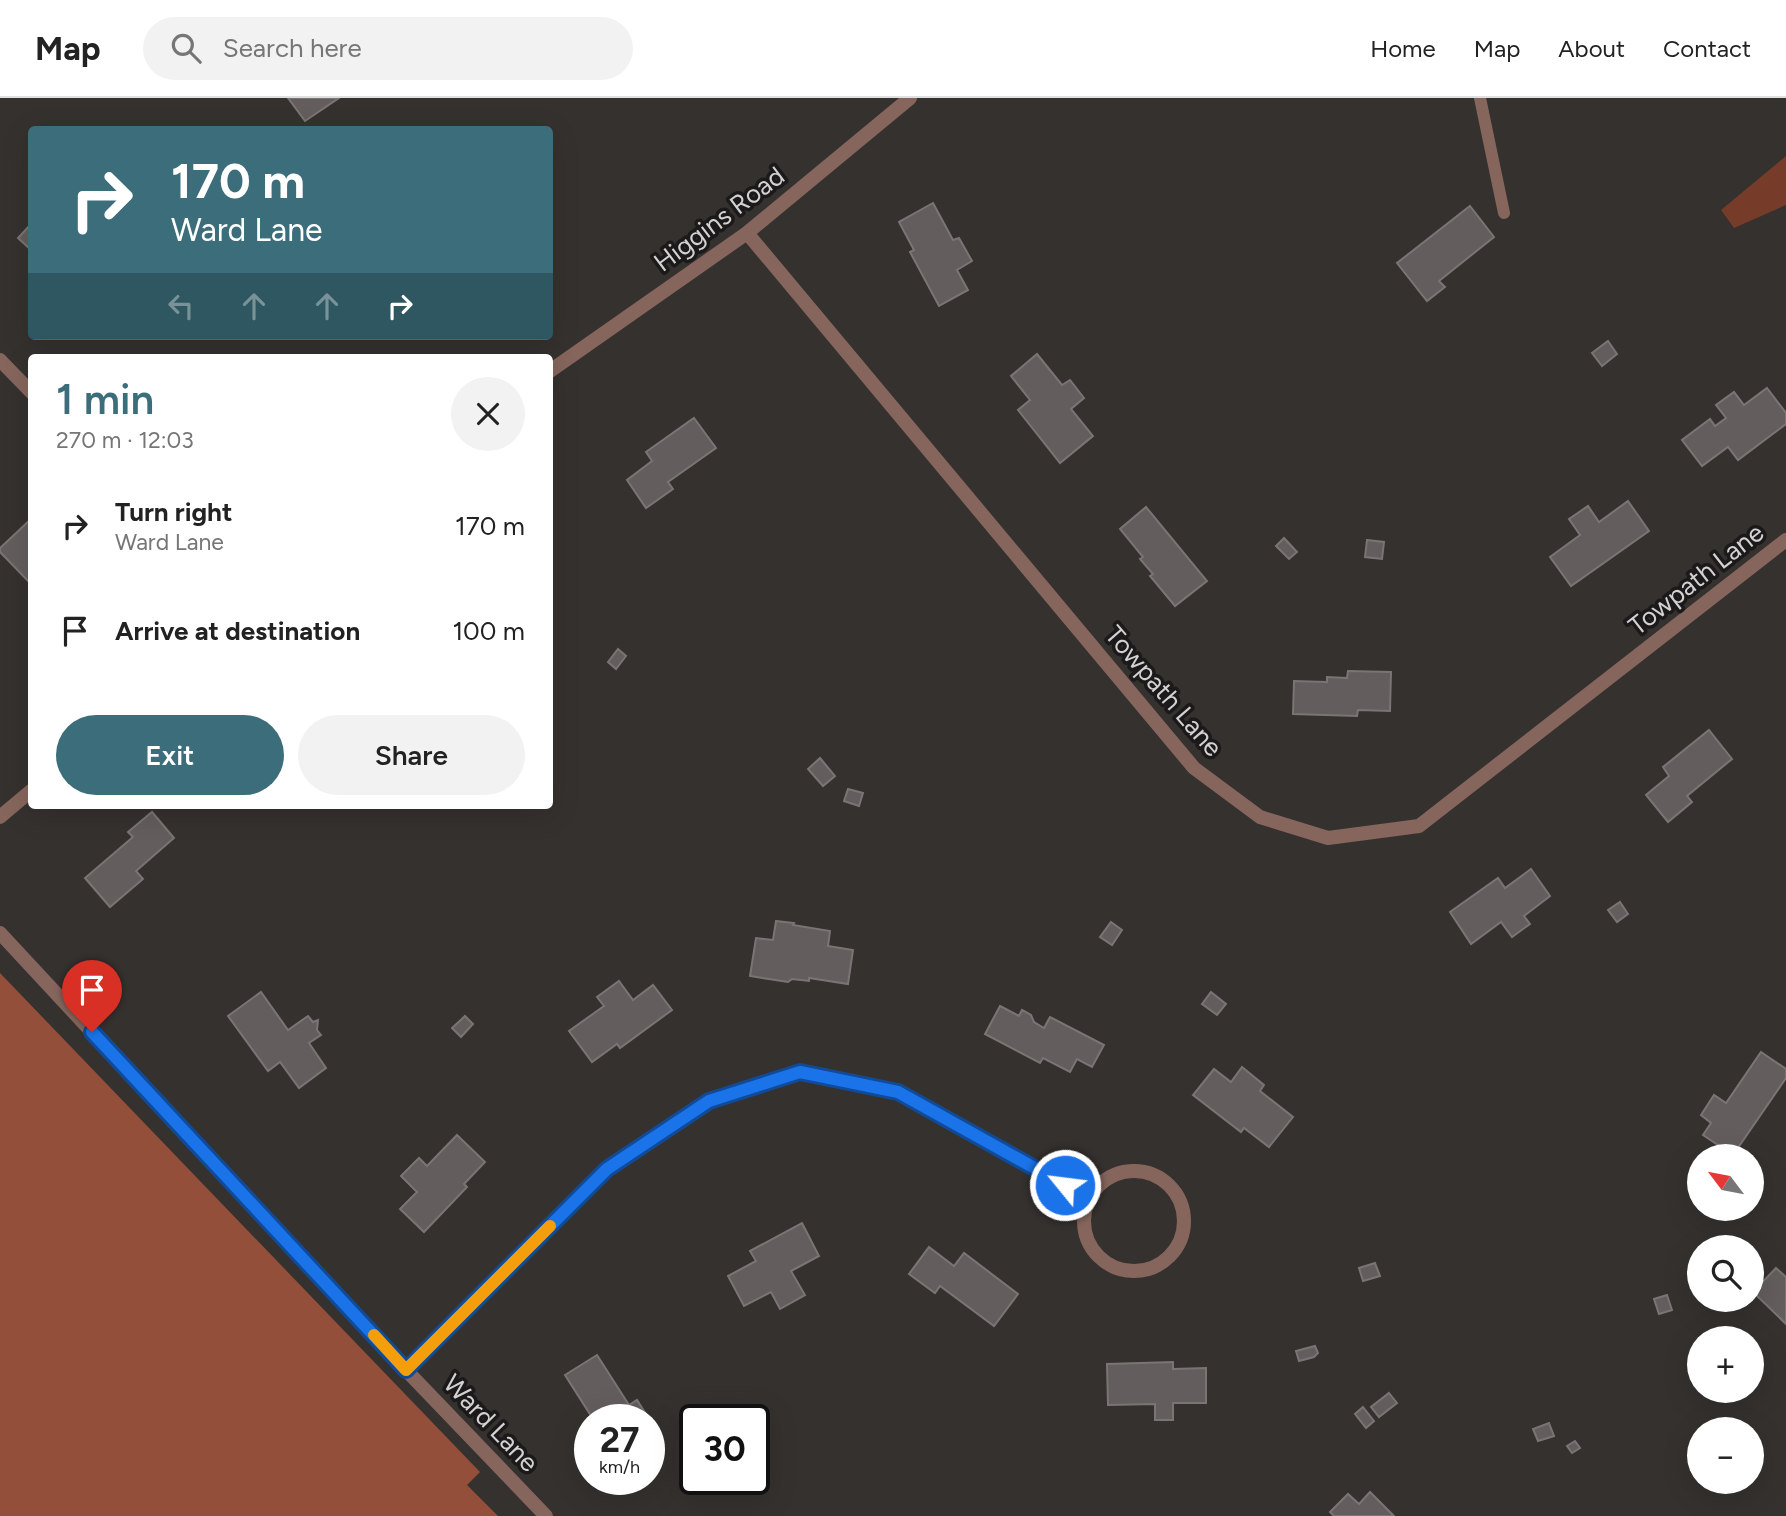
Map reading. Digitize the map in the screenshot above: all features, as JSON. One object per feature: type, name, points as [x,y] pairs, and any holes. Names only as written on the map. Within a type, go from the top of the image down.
[{"type":"street","name":"Higgins Road","points":[[553,369],[747,233],[910,98]]},
{"type":"street","name":"Towpath Lane","points":[[747,233],[1195,768],[1260,817],[1328,838],[1419,826],[1786,540]]},
{"type":"street","points":[[0,360],[28,389]]},
{"type":"street","points":[[0,817],[28,793]]},
{"type":"street","name":"Ward Lane","points":[[0,933],[406,1370],[546,1516]]},
{"type":"street","points":[[406,1370],[607,1169],[709,1101],[800,1072],[898,1092],[1089,1199]]},
{"type":"street","points":[[1130,1171],[1148,1173],[1163,1180],[1175,1193],[1183,1209],[1184,1226],[1180,1241],[1171,1254],[1158,1265],[1144,1270],[1128,1271],[1113,1267],[1100,1258],[1090,1245],[1085,1230],[1089,1199],[1099,1185],[1114,1175],[1130,1171]]},
{"type":"lane","points":[[1480,98],[1504,213]]},
{"type":"shaded area","points":[[1786,156],[1786,205],[1734,228],[1721,210]]},
{"type":"shaded area","points":[[0,973],[480,1472],[467,1485],[498,1516],[0,1516]]},
{"type":"building","points":[[288,98],[339,98],[305,121]]},
{"type":"building","points":[[933,203],[953,240],[959,238],[972,261],[957,270],[968,290],[939,306],[910,252],[914,250],[899,222]]},
{"type":"building","points":[[1470,206],[1494,237],[1439,281],[1445,287],[1427,301],[1397,263]]},
{"type":"building","points":[[28,227],[28,247],[18,238]]},
{"type":"building","points":[[1608,341],[1617,354],[1602,366],[1592,353]]},
{"type":"building","points":[[1037,354],[1062,385],[1070,380],[1084,398],[1071,409],[1093,436],[1060,463],[1018,410],[1030,400],[1011,376]]},
{"type":"building","points":[[1767,388],[1786,413],[1786,424],[1738,460],[1728,447],[1702,466],[1682,440],[1710,419],[1715,426],[1726,418],[1716,405],[1734,392],[1744,405]]},
{"type":"building","points":[[694,418],[716,448],[668,482],[673,489],[646,508],[627,480],[652,461],[646,452]]},
{"type":"building","points":[[1628,501],[1649,531],[1571,586],[1550,557],[1580,535],[1569,519],[1588,506],[1599,522]]},
{"type":"building","points":[[1146,507],[1207,581],[1175,606],[1150,576],[1153,574],[1140,559],[1143,557],[1120,529]]},
{"type":"building","points":[[28,522],[28,581],[0,552],[0,548]]},
{"type":"building","points":[[1284,538],[1297,552],[1289,559],[1276,546]]},
{"type":"building","points":[[1367,540],[1384,542],[1382,559],[1365,557]]},
{"type":"building","points":[[618,649],[626,656],[616,669],[608,662]]},
{"type":"building","points":[[1348,671],[1391,672],[1390,711],[1358,710],[1357,716],[1293,714],[1294,681],[1327,682],[1327,677],[1347,678]]},
{"type":"building","points":[[1709,730],[1732,759],[1687,796],[1692,802],[1668,822],[1646,795],[1669,776],[1663,767]]},
{"type":"building","points":[[820,758],[835,776],[823,786],[808,769]]},
{"type":"building","points":[[848,789],[863,793],[859,806],[844,801]]},
{"type":"building","points":[[152,812],[174,838],[136,871],[143,879],[110,907],[85,878],[133,837],[128,832]]},
{"type":"building","points":[[1531,869],[1550,896],[1524,916],[1530,924],[1512,937],[1501,922],[1471,944],[1450,912],[1498,878],[1505,888]]},
{"type":"building","points":[[1620,902],[1628,914],[1617,922],[1608,910]]},
{"type":"building","points":[[776,921],[830,931],[828,946],[853,950],[848,984],[809,978],[809,981],[792,979],[788,982],[750,976],[756,938],[773,940]]},
{"type":"building","points":[[1111,922],[1122,930],[1112,945],[1100,937]]},
{"type":"building","points":[[619,981],[633,1000],[653,985],[672,1010],[620,1048],[617,1044],[592,1062],[569,1031],[604,1006],[597,997]]},
{"type":"building","points":[[261,992],[288,1030],[308,1016],[313,1022],[318,1020],[317,1030],[321,1035],[309,1043],[326,1068],[299,1088],[280,1062],[268,1071],[228,1016]]},
{"type":"building","points":[[1211,992],[1226,1004],[1217,1015],[1202,1004]]},
{"type":"building","points":[[1000,1006],[1019,1016],[1022,1010],[1044,1028],[1050,1017],[1104,1045],[1092,1067],[1077,1059],[1070,1072],[1043,1058],[1040,1063],[985,1034]]},
{"type":"building","points":[[465,1016],[473,1024],[461,1037],[452,1028]]},
{"type":"building","points":[[1761,1052],[1786,1069],[1786,1078],[1741,1144],[1716,1144],[1703,1135],[1711,1123],[1701,1115],[1714,1095],[1726,1103]]},
{"type":"building","points":[[1242,1067],[1264,1085],[1260,1091],[1293,1117],[1269,1147],[1244,1128],[1241,1132],[1193,1095],[1214,1069],[1231,1082]]},
{"type":"building","points":[[457,1135],[485,1162],[464,1184],[467,1187],[424,1232],[400,1209],[417,1192],[401,1176],[419,1158],[427,1166]]},
{"type":"building","points":[[802,1223],[819,1256],[791,1271],[805,1295],[780,1309],[771,1292],[744,1306],[728,1276],[756,1261],[750,1251]]},
{"type":"building","points":[[929,1247],[954,1266],[964,1253],[1018,1294],[994,1326],[940,1286],[935,1293],[909,1274]]},
{"type":"building","points":[[1375,1263],[1380,1276],[1363,1281],[1359,1268]]},
{"type":"building","points":[[1776,1268],[1786,1277],[1786,1324],[1764,1303],[1764,1281]]},
{"type":"building","points":[[1667,1295],[1672,1310],[1659,1314],[1654,1299]]},
{"type":"building","points":[[1315,1346],[1318,1353],[1314,1357],[1299,1361],[1296,1351]]},
{"type":"building","points":[[597,1355],[628,1404],[583,1404],[565,1375]]},
{"type":"building","points":[[1173,1362],[1173,1369],[1206,1368],[1206,1403],[1173,1403],[1173,1420],[1155,1420],[1155,1404],[1108,1405],[1107,1364]]},
{"type":"building","points":[[1389,1393],[1397,1403],[1379,1417],[1371,1407]]},
{"type":"building","points":[[1363,1407],[1374,1421],[1366,1428],[1355,1414]]},
{"type":"building","points":[[1549,1423],[1554,1436],[1538,1441],[1533,1429]]},
{"type":"building","points":[[1575,1441],[1580,1448],[1572,1453],[1567,1446]]},
{"type":"building","points":[[1370,1492],[1394,1516],[1334,1516],[1330,1512],[1348,1494],[1359,1504]]},
{"type":"slow traffic","points":[[374,1335],[406,1370],[550,1226]]},
{"type":"route","points":[[92,1032],[406,1370],[607,1169],[709,1101],[800,1072],[898,1092],[1065,1185]]}]
